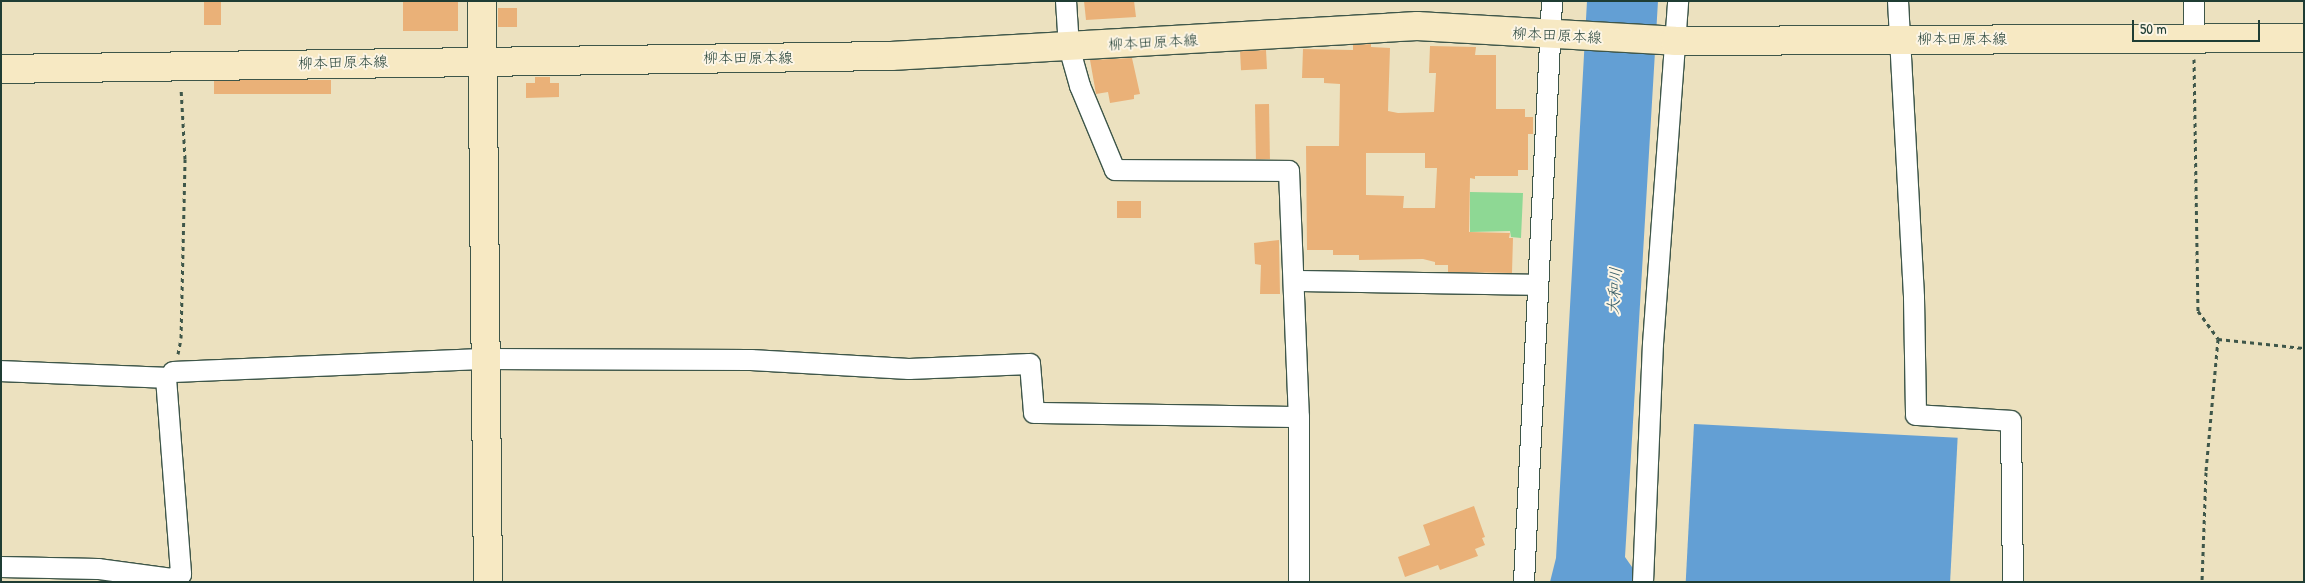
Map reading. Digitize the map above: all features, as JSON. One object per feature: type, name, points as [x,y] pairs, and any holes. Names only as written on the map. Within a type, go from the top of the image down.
[{"type":"main road","points":[[482,1],[488,359],[488,582]]},
{"type":"main road","name":"柳本田原本線","points":[[1,69],[483,60],[891,56],[1417,26],[1672,41],[2304,38]]},
{"type":"street","points":[[1066,1],[1069,46],[1080,86],[1115,170],[1289,171],[1299,417],[1299,582]]},
{"type":"street","points":[[1524,582],[1537,285],[1553,35],[1552,1]]},
{"type":"street","points":[[1643,582],[1653,344],[1672,41],[1678,1]]},
{"type":"street","points":[[1898,1],[1914,298],[1916,415],[2011,421],[2013,582]]},
{"type":"street","points":[[2194,1],[2194,38]]},
{"type":"street","points":[[1294,281],[1537,285]]},
{"type":"street","points":[[173,372],[488,359],[751,360],[909,369],[1030,364],[1034,414],[1299,417]]},
{"type":"street","points":[[1,371],[166,378],[181,574],[172,579],[98,569],[1,567]]},
{"type":"path","points":[[2194,38],[2198,310],[2218,339],[2206,472],[2202,582]]},
{"type":"path","points":[[173,372],[181,338],[185,159],[180,65]]},
{"type":"path","points":[[2218,339],[2304,348]]},
{"type":"green space","points":[[1470,192],[1523,193],[1521,238],[1511,237],[1510,231],[1470,232]]},
{"type":"water","name":"大和川","points":[[1587,1],[1658,1],[1625,557],[1639,577],[1639,582],[1550,582],[1556,558]]},
{"type":"water","points":[[1694,424],[1958,438],[1950,582],[1686,582]]},
{"type":"building","points":[[204,1],[221,1],[221,25],[204,25]]},
{"type":"building","points":[[403,1],[458,1],[458,31],[403,31]]},
{"type":"building","points":[[1084,1],[1134,1],[1136,17],[1086,20]]},
{"type":"building","points":[[498,8],[517,8],[517,27],[498,27]]},
{"type":"building","points":[[1371,44],[1371,47],[1390,48],[1388,111],[1398,113],[1434,112],[1436,73],[1429,73],[1430,46],[1476,47],[1475,55],[1496,55],[1496,109],[1525,109],[1525,117],[1533,117],[1533,134],[1528,134],[1528,170],[1518,170],[1518,176],[1475,176],[1475,179],[1470,178],[1469,232],[1510,233],[1509,238],[1513,238],[1512,273],[1448,272],[1448,265],[1435,265],[1435,262],[1423,259],[1359,260],[1359,255],[1333,255],[1333,250],[1307,250],[1306,146],[1339,146],[1340,84],[1324,83],[1324,78],[1302,78],[1303,49],[1353,50],[1353,45]],"holes":[[[1366,153],[1425,153],[1425,168],[1437,168],[1435,208],[1403,208],[1404,196],[1366,195]]]},
{"type":"building","points":[[1266,50],[1267,69],[1241,70],[1240,51]]},
{"type":"building","points":[[1132,58],[1140,94],[1134,95],[1134,99],[1110,103],[1108,92],[1096,94],[1090,60]]},
{"type":"building","points":[[535,77],[550,77],[550,83],[559,83],[559,97],[526,98],[526,83],[535,83]]},
{"type":"building","points":[[214,80],[331,80],[331,94],[214,94]]},
{"type":"building","points":[[1255,104],[1269,104],[1270,159],[1256,159]]},
{"type":"building","points":[[1117,201],[1141,201],[1141,218],[1117,218]]},
{"type":"building","points":[[1279,240],[1280,294],[1260,294],[1261,265],[1255,264],[1254,243]]},
{"type":"building","points":[[1474,506],[1485,537],[1482,538],[1485,545],[1475,549],[1478,556],[1440,570],[1438,565],[1405,577],[1398,557],[1430,545],[1423,525]]}]
